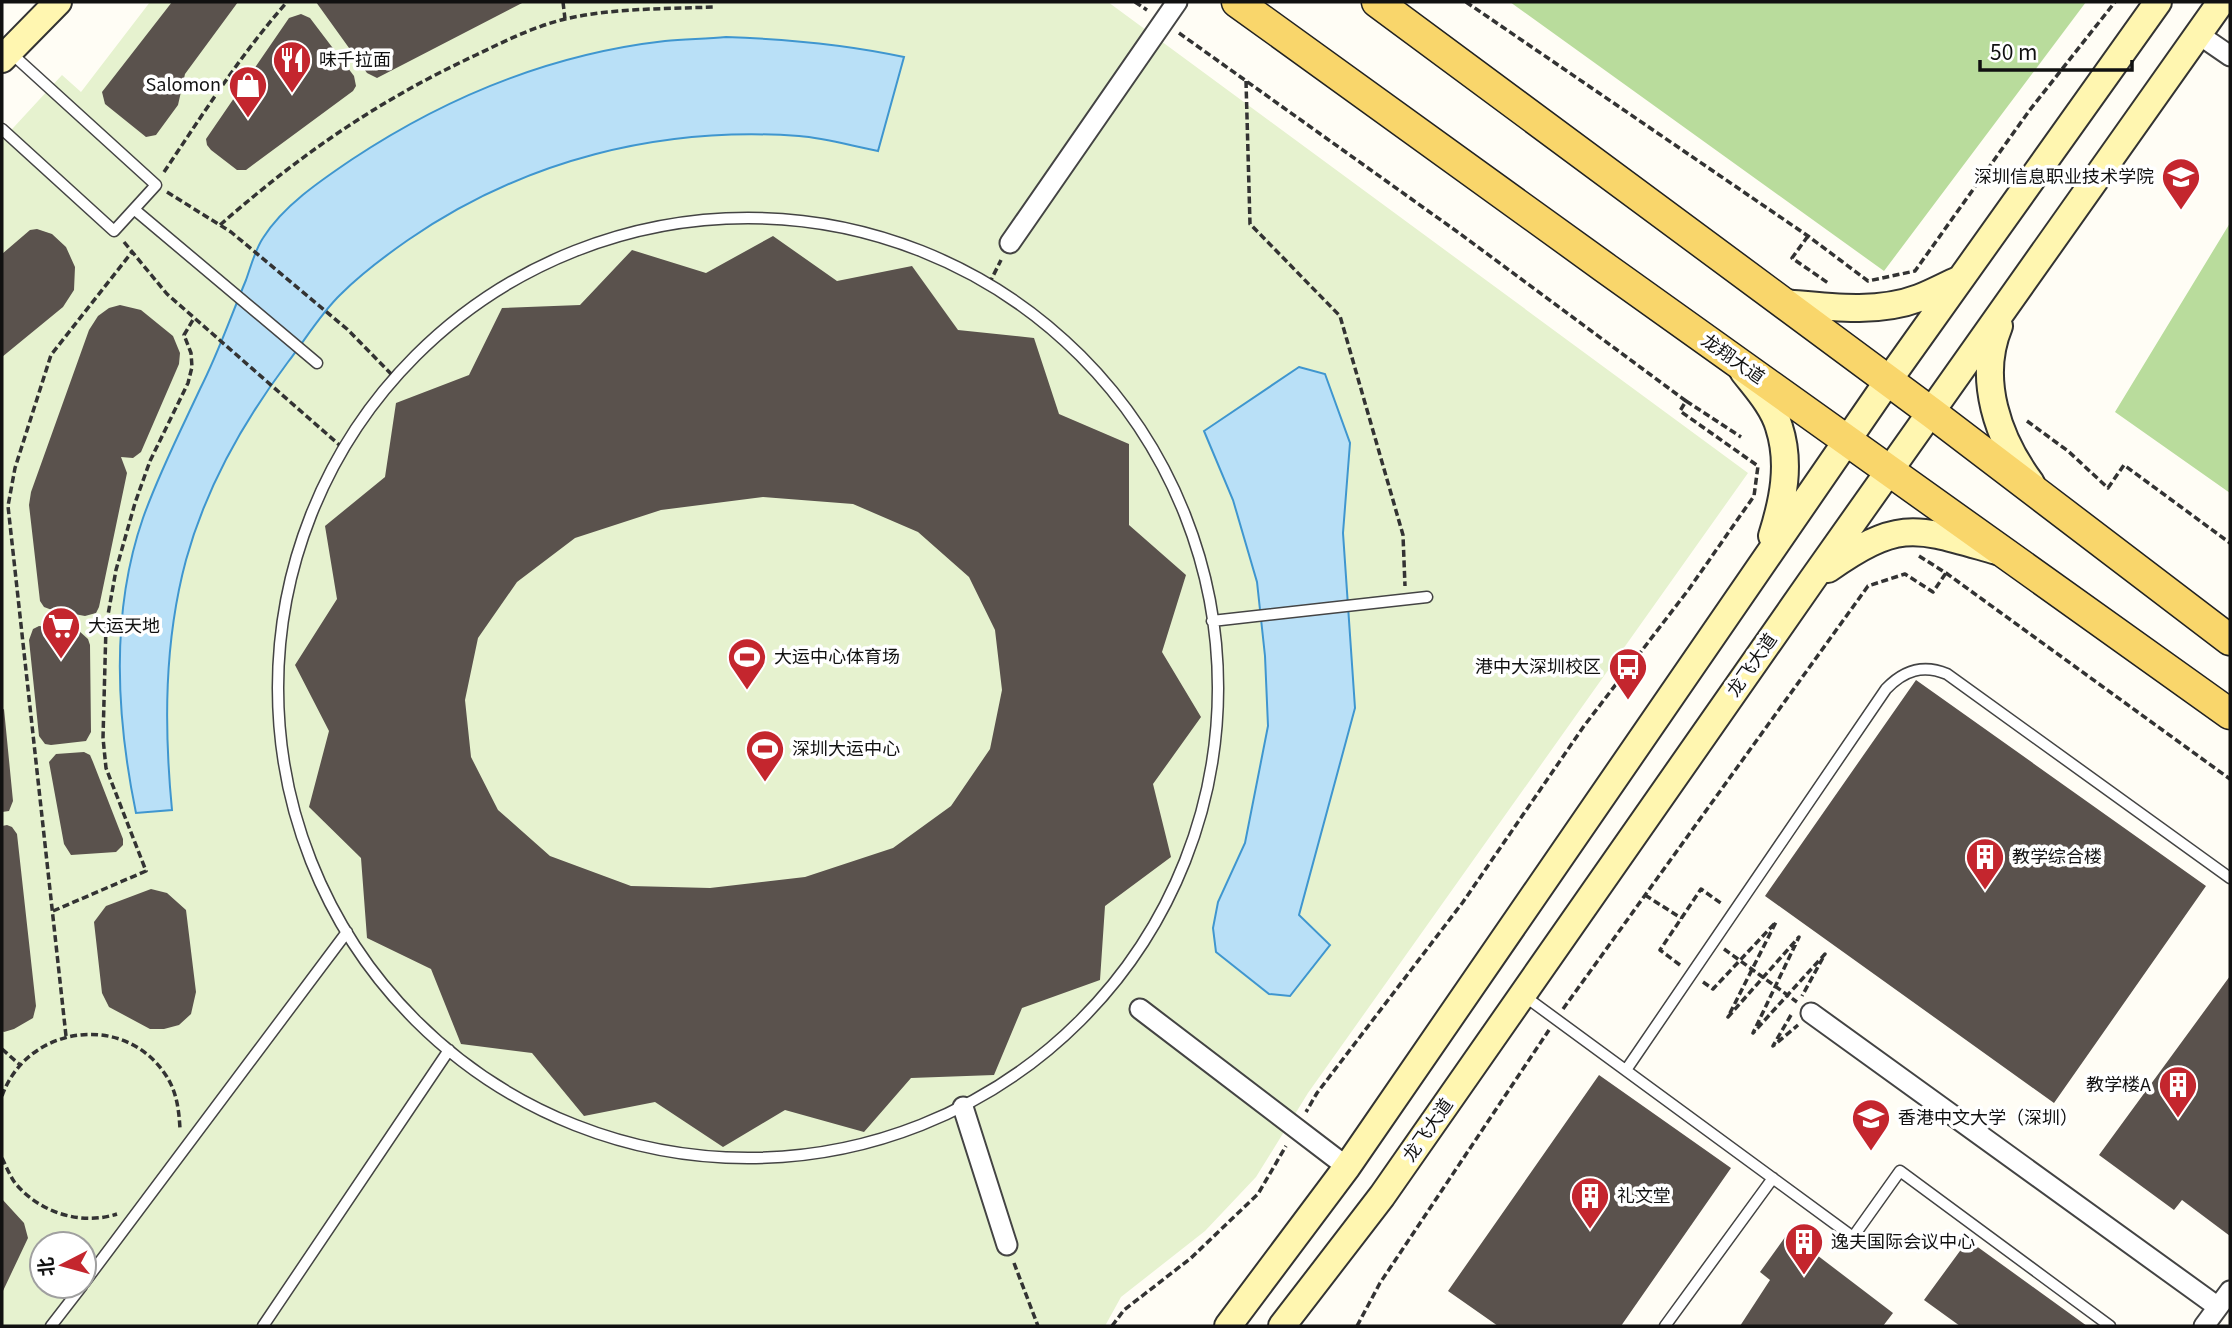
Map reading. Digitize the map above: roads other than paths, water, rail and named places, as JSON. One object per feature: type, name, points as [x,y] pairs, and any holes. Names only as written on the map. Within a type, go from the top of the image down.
[{"type":"main road","points":[[6,55],[58,2]]},
{"type":"main road","name":"龙翔大道","points":[[1237,2],[2230,714]]},
{"type":"main road","points":[[1377,2],[1888,380],[2230,640]]},
{"type":"main road","points":[[1228,1326],[1347,1167],[1888,380],[2158,2]]},
{"type":"main road","name":"龙飞大道","points":[[1282,1326],[1382,1196],[1812,580],[2221,2]]},
{"type":"main road","points":[[1784,303],[1839,308],[1882,306],[1917,299],[1960,280]]},
{"type":"main road","points":[[2010,299],[1994,338],[1990,364],[1993,398],[2000,432],[2015,461],[2038,493]]},
{"type":"main road","points":[[1736,361],[1779,425],[1784,455],[1785,489],[1764,560]]},
{"type":"main road","points":[[1812,580],[1872,541],[1905,531],[1931,532],[2005,553]]},
{"type":"street","points":[[1010,243],[1178,2]]},
{"type":"street","points":[[2198,34],[2230,56]]},
{"type":"street","points":[[1140,1009],[1347,1167]]},
{"type":"street","points":[[1800,1010],[2218,1307]]},
{"type":"street","points":[[963,1107],[1007,1245]]},
{"type":"street","points":[[2204,1326],[2230,1291]]},
{"type":"lane","points":[[2,129],[114,231],[156,185],[6,55]]},
{"type":"lane","points":[[135,209],[317,363]]},
{"type":"lane","points":[[732,217],[771,218],[834,225],[884,237],[920,250],[989,284],[1040,320],[1078,354],[1112,392],[1148,443],[1167,477],[1195,547],[1212,621],[1217,698],[1209,776],[1188,851],[1156,921],[1128,964],[1087,1014],[1029,1066],[963,1107],[891,1137],[828,1153],[776,1159],[698,1157],[621,1142],[559,1119],[513,1096],[449,1051],[393,995],[347,932],[328,897],[300,825],[284,749],[280,671],[285,619],[298,556],[310,519],[344,449],[368,412],[395,378],[450,324],[513,280],[582,247],[656,226],[732,217]]},
{"type":"lane","points":[[1212,621],[1427,597]]},
{"type":"lane","points":[[1626,1070],[1886,689],[1897,678],[1922,668],[1947,674],[2230,878]]},
{"type":"lane","points":[[98,1265],[347,932]]},
{"type":"lane","points":[[1522,994],[1853,1237],[1900,1171],[2110,1326]]},
{"type":"lane","points":[[263,1326],[449,1051]]},
{"type":"lane","points":[[1665,1326],[1773,1178]]},
{"type":"lane","points":[[51,1326],[71,1300]]},
{"type":"water","points":[[726,37],[815,43],[904,57],[878,151],[809,137],[747,134],[645,143],[595,154],[546,169],[452,212],[408,240],[357,279],[320,318],[256,408],[228,456],[204,507],[186,560],[173,622],[167,716],[172,810],[136,813],[124,739],[120,665],[125,591],[132,554],[156,485],[213,362],[258,248],[271,226],[303,195],[351,160],[387,137],[462,98],[501,82],[581,56],[665,41]]},
{"type":"water","points":[[1299,367],[1325,374],[1350,443],[1343,533],[1355,708],[1299,915],[1330,945],[1290,996],[1269,994],[1216,952],[1213,928],[1218,902],[1245,843],[1268,726],[1265,656],[1257,582],[1233,500],[1204,431]]},
{"type":"place","name":"味千拉面","points":[[292,94]]},
{"type":"place","name":"Salomon","points":[[248,119]]},
{"type":"place","name":"深圳信息职业技术学院","points":[[2181,211]]},
{"type":"place","name":"大运天地","points":[[61,660]]},
{"type":"place","name":"大运中心体育场","points":[[747,691]]},
{"type":"place","name":"港中大深圳校区","points":[[1628,701]]},
{"type":"place","name":"深圳大运中心","points":[[765,783]]},
{"type":"place","name":"教学综合楼","points":[[1985,891]]},
{"type":"place","name":"教学楼A","points":[[2178,1119]]},
{"type":"place","name":"香港中文大学（深圳）","points":[[1871,1152]]},
{"type":"place","name":"礼文堂","points":[[1590,1230]]},
{"type":"place","name":"逸夫国际会议中心","points":[[1804,1276]]}]
